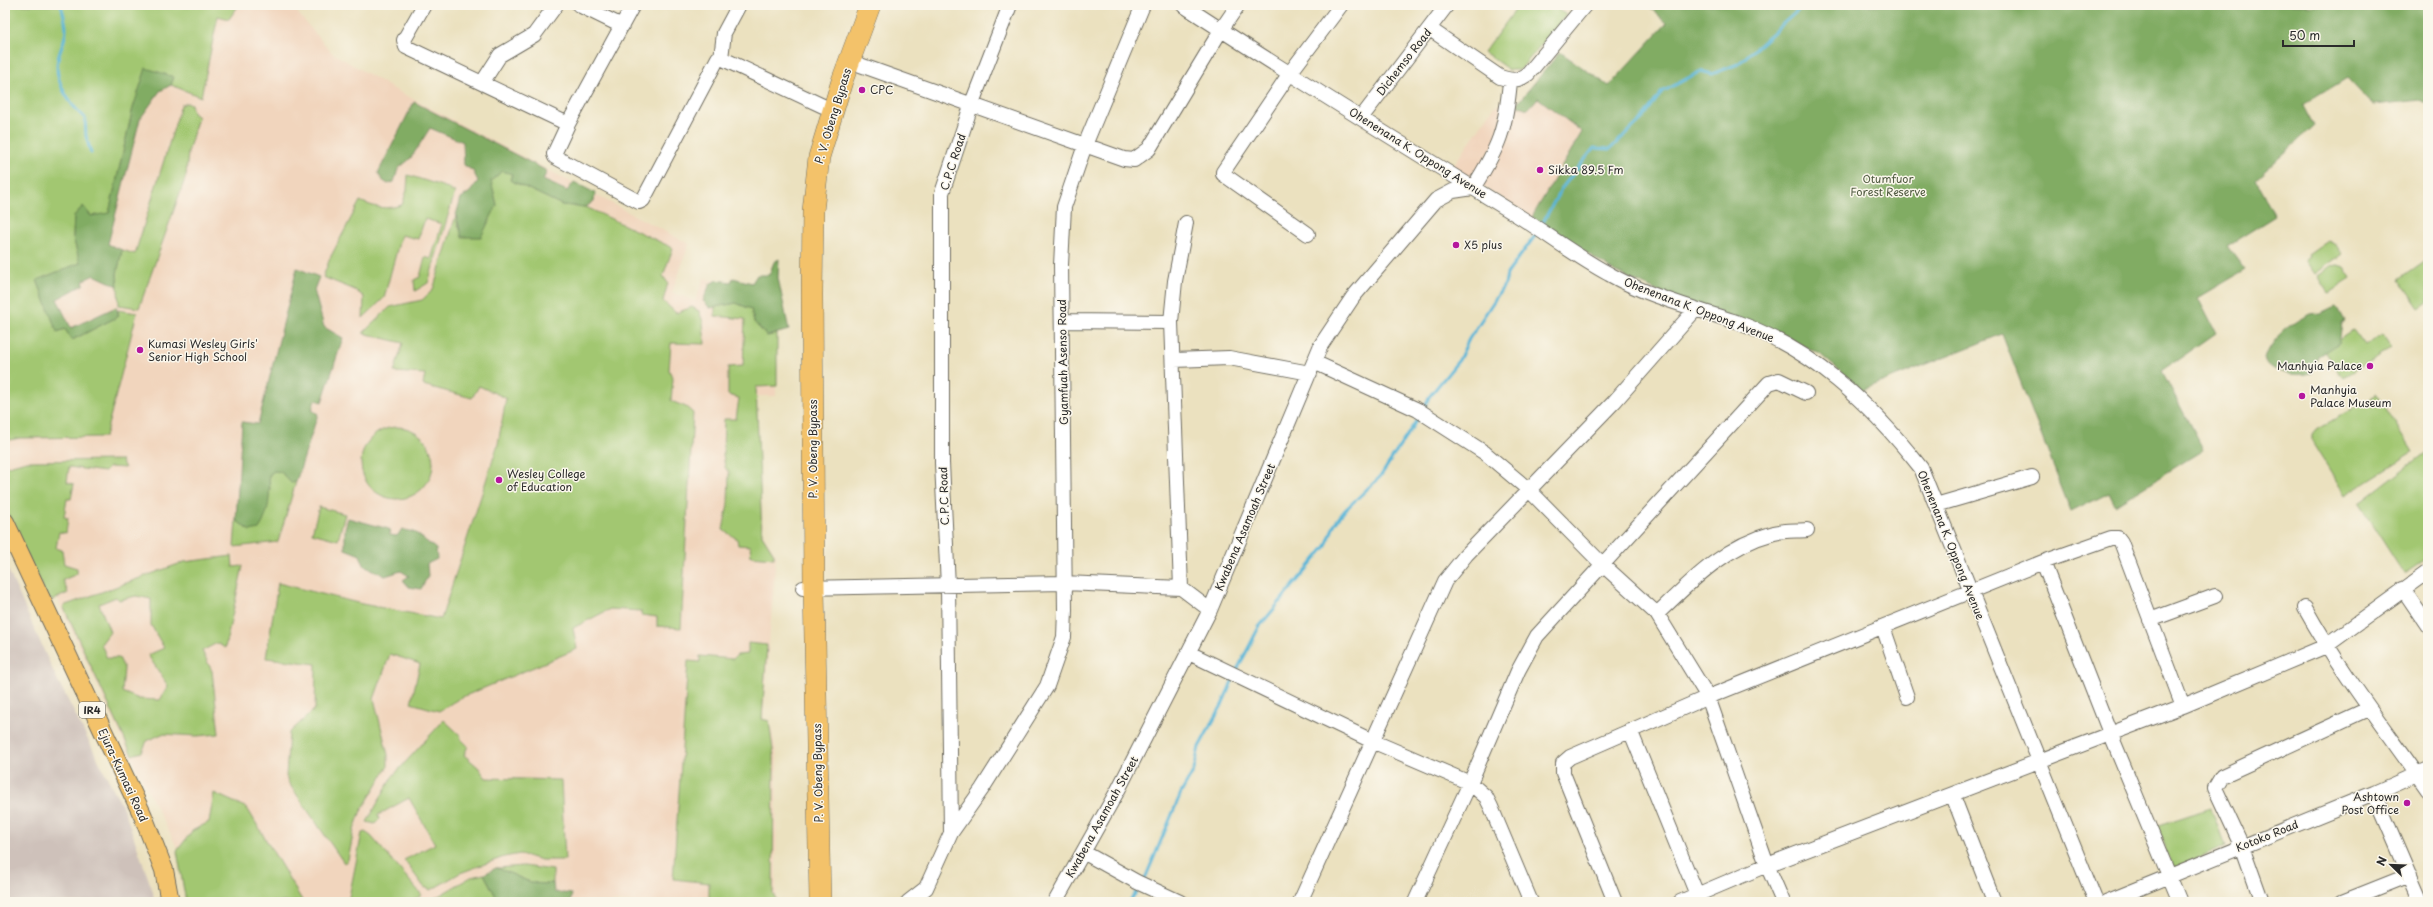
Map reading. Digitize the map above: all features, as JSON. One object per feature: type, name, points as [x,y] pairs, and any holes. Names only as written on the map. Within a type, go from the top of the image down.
[{"type":"highway","name":"P. V. Obeng Bypass","points":[[820,902],[809,588],[800,425],[802,210],[806,171],[823,106],[858,5]]},
{"type":"highway","name":"P. V. Obeng Bypass","points":[[809,902],[809,588],[814,211],[819,158],[849,61],[870,5]]},
{"type":"main road","name":"Ejura-Kumasi Road","points":[[5,522],[143,816],[164,870],[170,902]]},
{"type":"street","points":[[424,5],[404,40],[406,47],[568,124]]},
{"type":"street","points":[[482,83],[500,55],[534,36],[556,5]]},
{"type":"street","points":[[579,5],[622,26]]},
{"type":"street","points":[[633,5],[568,124],[554,154],[555,157],[641,201],[718,58],[721,58]]},
{"type":"street","points":[[721,58],[724,33],[739,5]]},
{"type":"street","name":"C.P.C Road","points":[[926,895],[951,834],[948,586],[942,462],[942,193],[972,103],[1010,5]]},
{"type":"street","name":"Gyamfuah Asenso Road","points":[[1064,583],[1063,321],[1061,266],[1064,207],[1085,145],[1143,5]]},
{"type":"street","name":"Ohenenana K. Oppong Avenue","points":[[1183,5],[1220,30],[1539,228],[1609,275],[1695,310],[1741,324],[1797,350],[1820,364],[1902,445],[1921,468],[2038,762],[2096,902]]},
{"type":"street","points":[[849,61],[972,103],[1124,159],[1134,160],[1141,157],[1155,140],[1220,30],[1238,5]]},
{"type":"street","points":[[1308,234],[1223,174],[1223,172],[1290,73],[1341,5]]},
{"type":"street","name":"Dichemso Road","points":[[1361,118],[1447,5]]},
{"type":"street","points":[[1430,29],[1500,77],[1510,81],[1520,80],[1528,74],[1585,5]]},
{"type":"street","points":[[721,58],[823,106]]},
{"type":"street","points":[[1473,188],[1499,142],[1505,121],[1510,81]]},
{"type":"street","name":"Kwabena Asamoah Street","points":[[1055,902],[1118,790],[1210,610],[1321,345],[1353,297],[1436,200],[1453,191],[1473,188]]},
{"type":"street","points":[[1180,588],[1174,360],[1171,322],[1175,281],[1186,223]]},
{"type":"street","points":[[1300,902],[1445,581],[1529,490],[1614,402],[1695,310]]},
{"type":"street","points":[[1063,321],[1171,322]]},
{"type":"street","points":[[1174,360],[1229,358],[1312,367],[1423,413],[1485,453],[1529,490],[1602,564],[1657,614],[1708,697],[1768,865],[1783,902]]},
{"type":"street","points":[[1415,902],[1470,783],[1531,644],[1602,564],[1769,383],[1779,380],[1806,393]]},
{"type":"street","points":[[1936,505],[2032,477]]},
{"type":"street","points":[[1657,614],[1700,572],[1727,553],[1774,532],[1807,530]]},
{"type":"street","points":[[1615,902],[1563,773],[1563,763],[1570,757],[1708,697],[2043,562],[2111,538],[2118,538],[2182,706]]},
{"type":"street","points":[[2043,562],[2110,732],[2180,902]]},
{"type":"street","points":[[1680,902],[1698,898],[1768,865],[1953,796],[2110,732],[2182,706],[2326,646],[2428,572]]},
{"type":"street","points":[[809,588],[1064,583],[1180,588],[1210,610]]},
{"type":"street","points":[[951,834],[982,789],[1047,686],[1064,637],[1064,583]]},
{"type":"street","points":[[2403,589],[2428,626]]},
{"type":"street","points":[[2150,620],[2215,596]]},
{"type":"street","points":[[2305,608],[2326,646],[2368,709],[2423,772],[2428,790]]},
{"type":"street","points":[[1883,627],[1907,697]]},
{"type":"street","points":[[1189,653],[1372,741],[1470,783],[1486,797],[1531,902]]},
{"type":"street","points":[[2262,902],[2242,846],[2215,788],[2222,776],[2368,709]]},
{"type":"street","points":[[1630,730],[1698,898]]},
{"type":"street","name":"Kotoko Road","points":[[2106,902],[2423,772]]},
{"type":"street","points":[[2374,793],[2421,902]]},
{"type":"street","points":[[1953,796],[1994,902]]},
{"type":"street","points":[[1083,852],[1142,884],[1180,902]]},
{"type":"street","points":[[2342,902],[2410,875]]},
{"type":"street","points":[[908,902],[926,895]]},
{"type":"shaded area","name":"Wesley College of Education","points":[[18,5],[291,5],[331,52],[390,87],[689,244],[672,293],[695,301],[704,278],[776,299],[776,396],[756,396],[763,535],[776,555],[763,719],[770,721],[777,756],[776,902],[188,902],[180,853],[136,768],[62,609],[5,477],[5,26]]},
{"type":"shaded area","points":[[1538,98],[1583,132],[1532,217],[1452,167],[1495,106],[1516,105],[1528,109]]},
{"type":"shaded area","points":[[5,563],[54,673],[125,812],[153,892],[154,902],[5,902]]},
{"type":"green space","points":[[5,5],[239,5],[229,19],[218,16],[201,97],[171,85],[173,77],[133,108],[109,214],[91,216],[83,206],[74,216],[73,237],[80,263],[37,280],[58,332],[65,329],[72,340],[119,316],[118,310],[137,313],[105,437],[20,438],[5,441]]},
{"type":"green space","points":[[1519,5],[1553,5],[1566,15],[1520,70],[1509,70],[1484,52]]},
{"type":"green space","name":"Otumfuor Forest Reserve","points":[[1647,5],[2428,5],[2428,103],[2420,100],[2373,105],[2347,78],[2303,105],[2314,126],[2255,180],[2275,216],[2227,246],[2245,270],[2198,298],[2216,333],[2162,371],[2203,450],[2115,505],[2109,493],[2071,512],[2002,334],[1862,390],[1820,354],[1783,336],[1672,298],[1616,272],[1532,217],[1582,132],[1538,98],[1528,109],[1516,105],[1560,52],[1609,86],[1667,23]]},
{"type":"green space","points":[[146,68],[174,77],[171,85],[160,91],[140,119],[108,244],[122,250],[117,274],[118,286],[94,275],[84,280],[83,285],[57,299],[71,328],[116,307],[119,316],[72,340],[65,329],[57,332],[37,280],[80,263],[73,237],[74,216],[83,206],[91,216],[109,213],[133,108]]},
{"type":"green space","points":[[414,102],[547,171],[543,180],[567,191],[574,182],[595,193],[594,201],[586,207],[562,205],[510,180],[512,174],[502,171],[491,181],[497,205],[481,237],[462,237],[456,215],[461,198],[470,192],[478,181],[473,171],[464,165],[463,142],[430,128],[411,158],[398,169],[394,182],[388,184],[382,180],[378,173]]},
{"type":"green space","points":[[187,103],[191,104],[193,113],[198,117],[188,152],[186,176],[139,308],[119,305],[117,274],[122,250],[135,254],[181,105]]},
{"type":"green space","points":[[502,171],[512,173],[510,180],[562,205],[586,207],[673,248],[663,276],[668,283],[663,301],[676,313],[692,307],[699,311],[703,322],[705,344],[671,343],[669,370],[673,379],[671,401],[686,407],[693,413],[681,628],[657,626],[657,617],[641,615],[641,611],[610,609],[573,628],[577,649],[460,698],[439,711],[411,703],[420,664],[390,654],[374,699],[388,755],[388,766],[360,813],[354,830],[348,860],[344,863],[288,782],[286,776],[289,733],[315,709],[316,664],[266,658],[278,583],[362,604],[441,619],[498,444],[506,398],[479,386],[472,398],[423,385],[425,374],[394,372],[403,343],[363,333],[390,307],[422,300],[433,290],[456,215],[458,227],[497,205],[491,181]]},
{"type":"green space","points":[[408,175],[451,189],[450,191],[455,192],[428,283],[415,291],[414,280],[420,277],[425,257],[431,259],[442,224],[425,219],[418,239],[401,235],[384,298],[363,318],[364,297],[355,290],[323,277],[330,258],[360,201],[381,208],[402,205],[407,190]]},
{"type":"green space","points":[[2328,241],[2334,244],[2342,254],[2315,274],[2305,260],[2309,257],[2308,255]]},
{"type":"green space","points":[[779,259],[778,278],[789,330],[767,336],[754,322],[751,309],[736,303],[710,308],[703,301],[710,284],[717,280],[731,282],[733,278],[752,283],[757,275],[769,275],[774,262]]},
{"type":"green space","points":[[2426,260],[2428,263],[2428,302],[2419,308],[2399,279]]},
{"type":"green space","points":[[2338,265],[2344,267],[2351,278],[2329,293],[2318,276],[2332,266]]},
{"type":"green space","points":[[297,268],[319,277],[314,290],[324,327],[343,338],[322,402],[315,400],[312,410],[318,414],[296,482],[291,483],[281,472],[274,471],[269,475],[269,496],[263,523],[259,529],[250,531],[236,520],[242,422],[258,424]]},
{"type":"green space","points":[[736,303],[751,309],[754,322],[767,336],[777,334],[777,386],[756,387],[762,535],[774,554],[774,558],[751,556],[750,546],[738,545],[737,539],[723,530],[728,504],[729,473],[725,467],[723,454],[724,419],[736,419],[739,398],[728,395],[728,367],[743,366],[745,319],[715,316],[715,307]]},
{"type":"green space","points":[[2337,306],[2345,321],[2342,323],[2339,343],[2318,356],[2312,373],[2299,375],[2285,373],[2273,368],[2264,359],[2271,344],[2282,332],[2310,314],[2321,313]]},
{"type":"green space","points":[[2353,330],[2365,346],[2383,334],[2392,347],[2343,378],[2323,350]]},
{"type":"green space","points":[[2377,394],[2413,452],[2345,495],[2312,441],[2312,435],[2316,430]]},
{"type":"green space","points":[[397,427],[417,433],[427,443],[433,463],[427,483],[417,493],[397,499],[377,493],[367,483],[361,463],[367,443],[377,433]]},
{"type":"green space","points":[[2428,451],[2428,558],[2404,574],[2359,504]]},
{"type":"green space","points":[[121,460],[125,468],[109,467],[105,472],[69,467],[67,482],[74,484],[71,499],[67,499],[64,517],[68,518],[66,533],[59,532],[56,548],[62,550],[64,564],[77,568],[77,574],[63,580],[68,593],[53,600],[47,598],[5,508],[5,467],[26,461]]},
{"type":"green space","points":[[274,471],[281,472],[291,483],[296,482],[278,542],[234,547],[236,520],[250,531],[270,490],[269,475]]},
{"type":"green space","points":[[319,507],[345,514],[338,540],[312,533]]},
{"type":"green space","points":[[348,518],[389,529],[390,535],[397,536],[402,529],[416,533],[436,549],[437,559],[427,564],[428,576],[421,589],[409,587],[403,580],[409,576],[401,571],[385,576],[364,565],[360,555],[345,549],[345,528]]},
{"type":"green space","points":[[232,556],[233,567],[243,566],[225,648],[217,643],[202,651],[212,671],[219,734],[197,736],[162,734],[147,741],[142,752],[132,755],[63,606],[184,562]],"holes":[[[136,596],[151,599],[151,625],[164,648],[148,655],[168,686],[160,700],[139,699],[122,692],[124,668],[119,658],[107,658],[101,644],[110,632],[99,604],[116,597],[119,600]]]},
{"type":"green space","points":[[748,643],[767,645],[762,719],[769,721],[774,757],[773,894],[778,902],[709,901],[709,883],[673,879],[688,661],[700,662],[700,656],[733,659],[737,655],[748,654]]},
{"type":"green space","points":[[444,720],[461,736],[460,738],[468,746],[464,755],[478,767],[486,778],[561,780],[565,860],[541,860],[520,854],[504,857],[460,873],[431,890],[424,887],[404,860],[435,844],[409,798],[378,815],[380,819],[375,824],[367,822],[392,777]]},
{"type":"green space","points":[[214,793],[247,808],[303,902],[186,902],[177,851],[192,831],[209,822]]},
{"type":"green space","points":[[2211,808],[2225,846],[2173,868],[2156,826]]},
{"type":"green space","points":[[365,832],[371,836],[422,895],[411,902],[348,902],[362,833]]},
{"type":"green space","points":[[524,866],[553,870],[553,883],[545,884],[530,882],[496,868]]},
{"type":"green space","points":[[496,868],[530,882],[545,884],[553,883],[554,892],[572,894],[570,902],[499,902],[484,874]]},
{"type":"green space","points":[[484,874],[499,902],[428,902],[471,877]]},
{"type":"waterway","points":[[61,5],[66,29],[58,59],[58,75],[64,92],[79,113],[85,118],[86,136],[91,153]]},
{"type":"waterway","points":[[1541,226],[1561,189],[1594,148],[1610,149],[1641,120],[1662,92],[1701,71],[1712,74],[1738,64],[1804,5]]},
{"type":"waterway","points":[[1424,409],[1429,397],[1459,360],[1469,339],[1505,284],[1507,274],[1537,233]]},
{"type":"waterway","points":[[1236,672],[1259,627],[1326,546],[1335,523],[1345,510],[1380,477],[1420,415]]},
{"type":"waterway","points":[[1144,881],[1181,793],[1194,770],[1199,747],[1222,705],[1233,679]]},
{"type":"waterway","points":[[1129,902],[1140,887]]},
{"type":"place","name":"CPC","points":[[862,90]]},
{"type":"place","name":"Sikka 89.5 Fm","points":[[1540,170]]},
{"type":"place","name":"X5 plus","points":[[1456,245]]},
{"type":"place","name":"Kumasi Wesley Girls' Senior High School","points":[[140,350]]},
{"type":"place","name":"Manhyia Palace","points":[[2370,366]]},
{"type":"place","name":"Manhyia Palace Museum","points":[[2302,396]]},
{"type":"place","name":"Wesley College of Education","points":[[499,480]]},
{"type":"place","name":"Ashtown Post Office","points":[[2407,803]]}]
